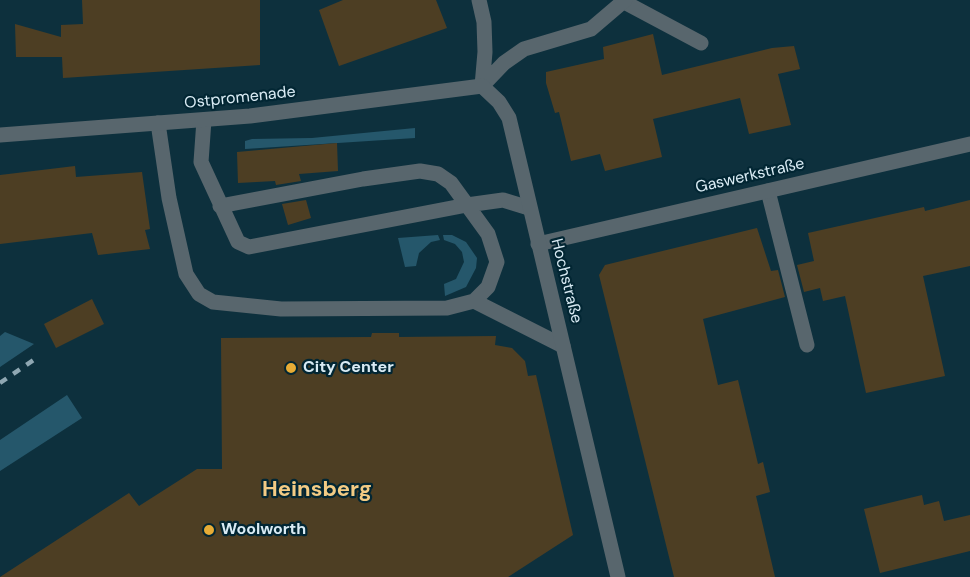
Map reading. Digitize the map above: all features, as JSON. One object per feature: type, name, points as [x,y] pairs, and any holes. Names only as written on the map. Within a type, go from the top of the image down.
[{"type":"street","points":[[479,0],[485,42],[482,87]]},
{"type":"street","points":[[482,87],[504,63],[524,49],[591,28],[624,1],[701,43]]},
{"type":"street","name":"Ostpromenade","points":[[0,135],[204,120],[482,87]]},
{"type":"street","name":"Hochstraße","points":[[482,87],[499,102],[509,118],[618,577]]},
{"type":"street","points":[[204,120],[201,162],[237,242],[249,247],[467,205],[503,200],[529,208]]},
{"type":"street","points":[[158,123],[169,198],[186,274],[200,294],[213,302],[281,309],[447,308],[474,301],[488,287],[496,262],[488,234],[451,183],[438,174],[420,171],[343,182],[219,206]]},
{"type":"street","name":"Gaswerkstraße","points":[[538,244],[970,144]]},
{"type":"street","points":[[768,191],[807,345]]},
{"type":"street","points":[[474,301],[563,346]]},
{"type":"shaded area","points":[[415,128],[415,138],[245,149],[245,141],[252,139],[312,138]]},
{"type":"shaded area","points":[[438,235],[440,240],[431,242],[419,253],[416,266],[405,267],[398,238]]},
{"type":"shaded area","points":[[443,235],[452,235],[466,242],[477,258],[476,268],[466,287],[445,296],[444,284],[456,279],[464,262],[462,252],[455,244],[444,240]]},
{"type":"shaded area","points":[[5,332],[34,344],[0,367],[0,336]]},
{"type":"shaded area","points":[[67,395],[82,418],[0,471],[0,440]]},
{"type":"building","points":[[82,0],[260,0],[260,65],[63,78],[62,57],[16,57],[15,24],[61,37],[61,25],[83,24]]},
{"type":"building","points":[[343,0],[436,0],[447,28],[339,66],[319,10]]},
{"type":"building","points":[[653,34],[662,75],[772,48],[794,46],[800,69],[778,74],[791,125],[749,134],[740,98],[653,119],[662,157],[605,171],[600,154],[571,161],[559,112],[555,113],[546,83],[546,72],[604,59],[603,47]]},
{"type":"building","points":[[337,143],[338,171],[299,174],[301,181],[276,185],[275,181],[238,183],[237,152]]},
{"type":"building","points":[[75,166],[76,177],[142,172],[150,229],[145,230],[150,249],[98,255],[92,233],[0,244],[0,175]]},
{"type":"building","points":[[306,200],[311,218],[288,225],[282,204]]},
{"type":"building","points":[[970,200],[970,266],[923,276],[945,376],[866,393],[845,296],[823,301],[820,288],[804,292],[797,265],[814,261],[808,233],[924,207],[925,211]]},
{"type":"building","points":[[757,228],[771,271],[778,270],[785,297],[703,319],[718,385],[738,380],[758,464],[763,462],[770,492],[756,496],[775,577],[674,577],[599,275],[605,265]]},
{"type":"building","points":[[92,299],[104,324],[56,348],[44,324]]},
{"type":"building","points":[[372,333],[399,333],[399,337],[496,336],[495,345],[512,348],[525,361],[528,376],[536,375],[573,535],[508,577],[0,577],[129,493],[139,506],[197,469],[222,469],[221,338],[371,337]]},
{"type":"building","points":[[922,495],[924,505],[939,501],[944,521],[970,515],[970,551],[880,573],[864,509]]},
{"type":"railway","points":[[0,383],[38,357]]},
{"type":"place","name":"City Center","points":[[291,368]]},
{"type":"place","name":"Woolworth","points":[[209,530]]},
{"type":"district","name":"Heinsberg","points":[[317,490]]}]
